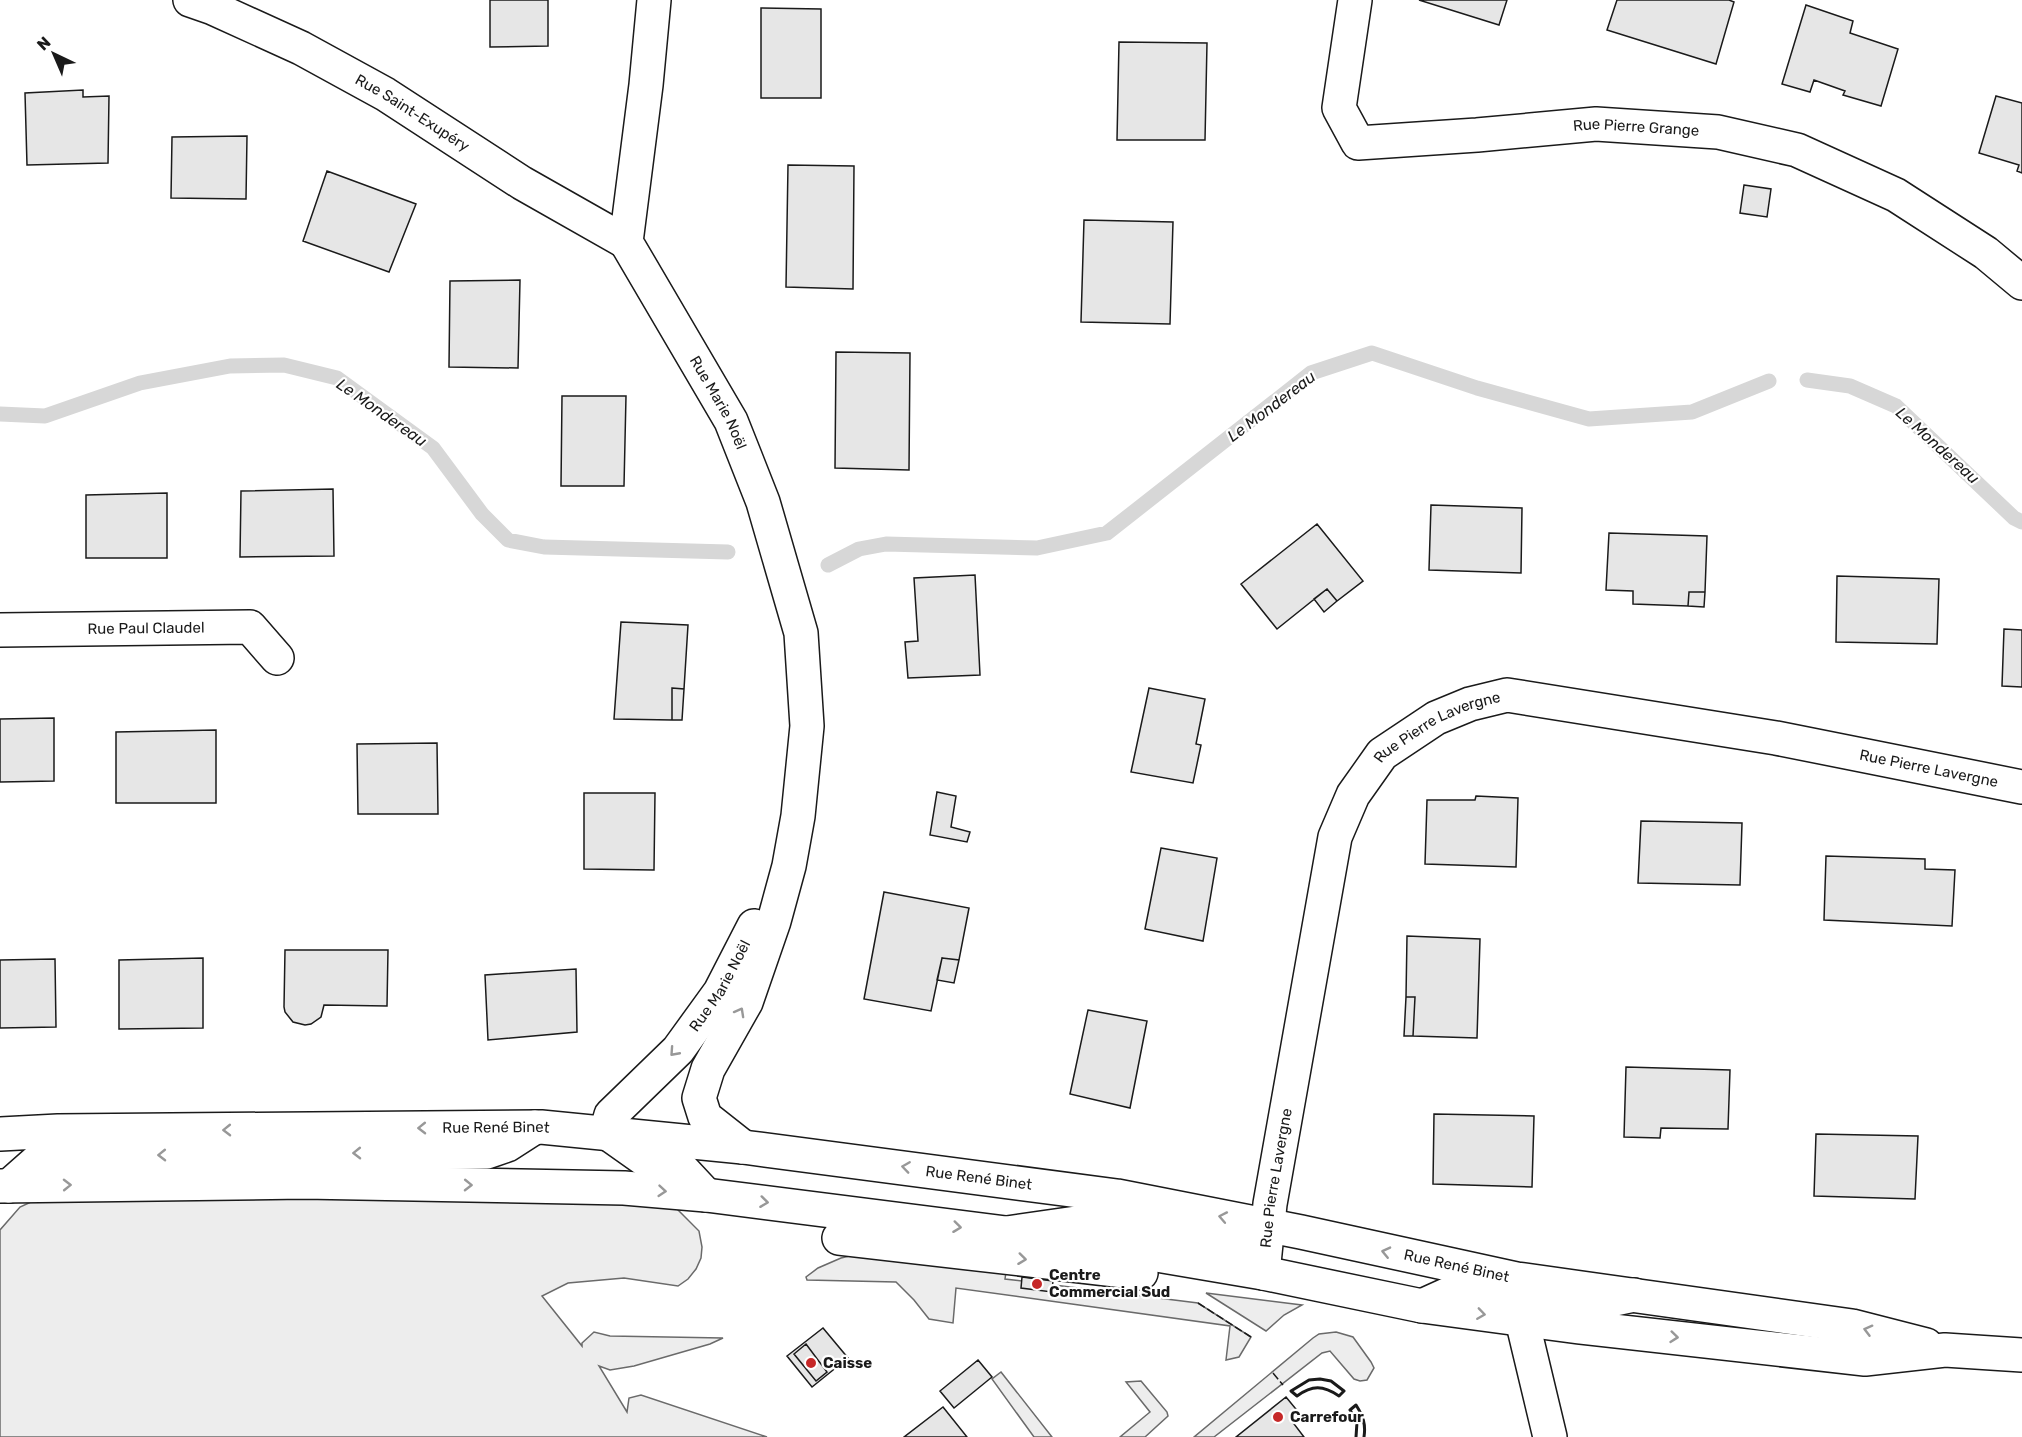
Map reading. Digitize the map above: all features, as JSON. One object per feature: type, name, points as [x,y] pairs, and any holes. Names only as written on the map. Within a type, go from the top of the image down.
[{"type":"street","name":"Rue Saint-Exupéry","points":[[190,0],[302,48],[385,94],[522,183],[626,242]]},
{"type":"street","points":[[626,242],[646,85],[654,0]]},
{"type":"street","name":"Rue Pierre Grange","points":[[1355,0],[1339,108],[1359,143],[1596,124],[1718,132],[1797,150],[1896,195],[1986,253],[2022,283]]},
{"type":"street","name":"Rue Marie Noël","points":[[626,242],[731,421],[763,502],[801,633],[807,726],[798,816],[789,866],[774,921],[746,1002],[708,1069],[699,1098],[705,1117],[743,1147]]},
{"type":"street","name":"Rue Paul Claudel","points":[[0,630],[250,627],[277,658]]},
{"type":"street","name":"Rue Pierre Lavergne","points":[[1263,1273],[1267,1225],[1335,837],[1353,795],[1382,754],[1436,718],[1470,704],[1507,695],[1776,738],[2022,787]]},
{"type":"street","name":"Rue Marie Noël","points":[[606,1132],[611,1115],[678,1050],[720,992],[748,941],[798,816]]},
{"type":"street","points":[[4,1186],[35,1162],[47,1157],[487,1152],[507,1145],[535,1127]]},
{"type":"street","name":"Rue René Binet","points":[[0,1134],[58,1131],[535,1127],[606,1132],[743,1147],[1117,1196],[1267,1225],[1517,1279],[1852,1326],[1945,1350]]},
{"type":"street","points":[[606,1132],[647,1161],[679,1166],[706,1195]]},
{"type":"street","points":[[4,1186],[316,1182],[624,1188],[706,1195],[1092,1244],[1263,1273],[1422,1306]]},
{"type":"street","points":[[1007,1233],[1083,1222],[1231,1246],[1267,1225]]},
{"type":"street","points":[[839,1238],[1176,1277],[1392,1312],[1422,1306],[1464,1287],[1529,1310],[1581,1306],[1634,1295]]},
{"type":"street","points":[[1529,1310],[1550,1437]]},
{"type":"street","name":"Rue René Binet","points":[[1529,1310],[1865,1359],[1945,1350],[2010,1354]]},
{"type":"shaded area","points":[[52,1198],[608,1198],[673,1205],[699,1231],[702,1247],[701,1258],[696,1269],[678,1286],[624,1278],[568,1283],[542,1296],[582,1346],[582,1343],[594,1332],[610,1336],[723,1338],[710,1344],[634,1366],[610,1370],[599,1366],[627,1412],[629,1398],[641,1395],[767,1437],[0,1437],[0,1230],[20,1207],[33,1201]]},
{"type":"shaded area","points":[[862,1253],[1007,1265],[1005,1279],[1198,1303],[1251,1337],[1239,1357],[1226,1360],[1230,1326],[956,1288],[953,1323],[929,1319],[896,1282],[807,1280],[806,1277],[818,1268],[841,1258]]},
{"type":"shaded area","points":[[1206,1293],[1302,1305],[1284,1315],[1266,1331]]},
{"type":"shaded area","points":[[1336,1332],[1353,1337],[1371,1362],[1374,1368],[1367,1380],[1354,1379],[1330,1351],[1322,1353],[1214,1437],[1194,1437],[1313,1338],[1319,1334]]},
{"type":"shaded area","points":[[1001,1372],[1052,1437],[1034,1437],[992,1379]]},
{"type":"shaded area","points":[[1141,1381],[1168,1416],[1145,1437],[1120,1437],[1150,1412],[1126,1382]]},
{"type":"building","points":[[490,0],[548,0],[548,46],[490,47]]},
{"type":"building","points":[[1419,0],[1507,0],[1499,25]]},
{"type":"building","points":[[1617,0],[1729,0],[1734,2],[1716,64],[1607,30]]},
{"type":"building","points":[[1806,5],[1853,21],[1850,33],[1898,49],[1881,106],[1843,95],[1845,91],[1814,80],[1810,92],[1782,84]]},
{"type":"building","points":[[761,8],[821,9],[821,98],[761,98]]},
{"type":"building","points":[[1119,42],[1207,43],[1205,140],[1117,140]]},
{"type":"building","points":[[83,90],[83,97],[109,96],[108,163],[27,165],[25,93]]},
{"type":"building","points":[[1996,96],[2022,103],[2022,173],[2017,171],[2019,165],[1979,153]]},
{"type":"building","points":[[247,136],[246,199],[171,198],[172,137]]},
{"type":"building","points":[[788,165],[854,166],[853,289],[786,287]]},
{"type":"building","points":[[327,171],[416,204],[389,272],[303,241]]},
{"type":"building","points":[[1744,185],[1771,189],[1767,217],[1740,213]]},
{"type":"building","points":[[1084,220],[1173,222],[1170,324],[1081,322]]},
{"type":"building","points":[[520,280],[518,368],[449,367],[450,281]]},
{"type":"building","points":[[836,352],[910,353],[909,470],[835,468]]},
{"type":"building","points":[[562,396],[626,396],[624,486],[561,486]]},
{"type":"building","points":[[333,489],[334,556],[240,557],[241,491]]},
{"type":"building","points":[[167,493],[167,558],[86,558],[86,495]]},
{"type":"building","points":[[1431,505],[1522,508],[1521,573],[1429,570]]},
{"type":"building","points":[[1317,524],[1363,581],[1337,601],[1327,589],[1277,629],[1241,584]]},
{"type":"building","points":[[1609,533],[1707,536],[1705,592],[1689,592],[1688,606],[1633,604],[1633,591],[1606,590]]},
{"type":"building","points":[[975,575],[980,675],[908,678],[905,642],[918,641],[914,578]]},
{"type":"building","points":[[1837,576],[1939,579],[1937,644],[1836,642]]},
{"type":"building","points":[[1327,589],[1337,601],[1324,612],[1314,599]]},
{"type":"building","points":[[1689,592],[1705,592],[1704,607],[1688,606]]},
{"type":"building","points":[[621,622],[688,625],[684,689],[672,688],[672,720],[614,719]]},
{"type":"building","points":[[2004,629],[2022,630],[2022,687],[2002,686]]},
{"type":"building","points":[[672,688],[684,689],[682,720],[672,720]]},
{"type":"building","points":[[1149,688],[1205,699],[1196,744],[1201,745],[1193,783],[1131,772]]},
{"type":"building","points":[[54,718],[54,781],[0,782],[0,719]]},
{"type":"building","points":[[216,730],[216,803],[116,803],[116,732]]},
{"type":"building","points":[[437,743],[438,814],[358,814],[357,744]]},
{"type":"building","points":[[937,792],[956,796],[951,827],[970,832],[967,842],[930,835]]},
{"type":"building","points":[[584,793],[655,793],[654,870],[584,869]]},
{"type":"building","points":[[1476,796],[1518,798],[1516,867],[1425,864],[1427,800],[1475,800]]},
{"type":"building","points":[[1641,821],[1742,823],[1740,885],[1638,883]]},
{"type":"building","points":[[1161,848],[1217,858],[1203,941],[1145,929]]},
{"type":"building","points":[[1826,856],[1925,859],[1925,869],[1955,870],[1952,926],[1824,920]]},
{"type":"building","points":[[884,892],[969,908],[959,960],[942,958],[931,1011],[864,999]]},
{"type":"building","points":[[1407,936],[1480,939],[1477,1038],[1413,1036],[1415,997],[1406,997]]},
{"type":"building","points":[[285,950],[388,950],[387,1006],[324,1005],[321,1017],[311,1024],[293,1022],[284,1007]]},
{"type":"building","points":[[203,958],[203,1028],[119,1029],[119,960]]},
{"type":"building","points":[[942,958],[959,960],[954,983],[937,980]]},
{"type":"building","points":[[55,959],[56,1027],[0,1028],[0,960]]},
{"type":"building","points":[[576,969],[577,1032],[488,1040],[485,975]]},
{"type":"building","points":[[1406,997],[1415,997],[1413,1036],[1404,1036]]},
{"type":"building","points":[[1088,1010],[1147,1021],[1130,1108],[1070,1094]]},
{"type":"building","points":[[1626,1067],[1730,1070],[1728,1129],[1661,1128],[1660,1138],[1624,1137]]},
{"type":"building","points":[[1434,1114],[1534,1116],[1532,1187],[1433,1184]]},
{"type":"building","points":[[1816,1134],[1918,1136],[1915,1199],[1814,1196]]},
{"type":"building","name":"Centre Commercial Sud","points":[[1022,1277],[1053,1281],[1052,1292],[1021,1288]]},
{"type":"building","points":[[823,1328],[848,1358],[812,1387],[787,1356]]},
{"type":"building","name":"Caisse","points":[[806,1344],[827,1372],[816,1381],[794,1354]]},
{"type":"building","points":[[978,1360],[992,1377],[954,1408],[940,1391]]},
{"type":"building","name":"Carrefour","points":[[1286,1397],[1300,1414],[1291,1420],[1304,1437],[1236,1437]]},
{"type":"building","points":[[943,1407],[967,1437],[904,1437]]},
{"type":"waterway","name":"Le Mondereau","points":[[828,565],[859,549],[886,544],[1037,548],[1107,533],[1311,373],[1372,353],[1477,388],[1589,419],[1692,412],[1769,381]]},
{"type":"waterway","name":"Le Mondereau","points":[[0,414],[45,416],[140,383],[230,366],[284,365],[337,378],[433,448],[482,514],[508,540],[544,547],[728,552]]},
{"type":"waterway","name":"Le Mondereau","points":[[1807,380],[1850,386],[1896,406],[2014,518],[2022,522]]},
{"type":"fence","points":[[1198,1303],[1251,1337]]},
{"type":"fence","points":[[1273,1373],[1283,1385]]},
{"type":"wall","points":[[1320,1379],[1331,1381],[1344,1391],[1339,1396],[1323,1388],[1313,1388],[1297,1396],[1291,1391],[1309,1380],[1320,1379]]},
{"type":"wall","points":[[1356,1437],[1357,1422],[1350,1410],[1356,1405],[1363,1420],[1364,1437]]},
{"type":"place","name":"Centre Commercial Sud","points":[[1037,1284]]},
{"type":"place","name":"Caisse","points":[[811,1363]]},
{"type":"place","name":"Carrefour","points":[[1278,1417]]}]
